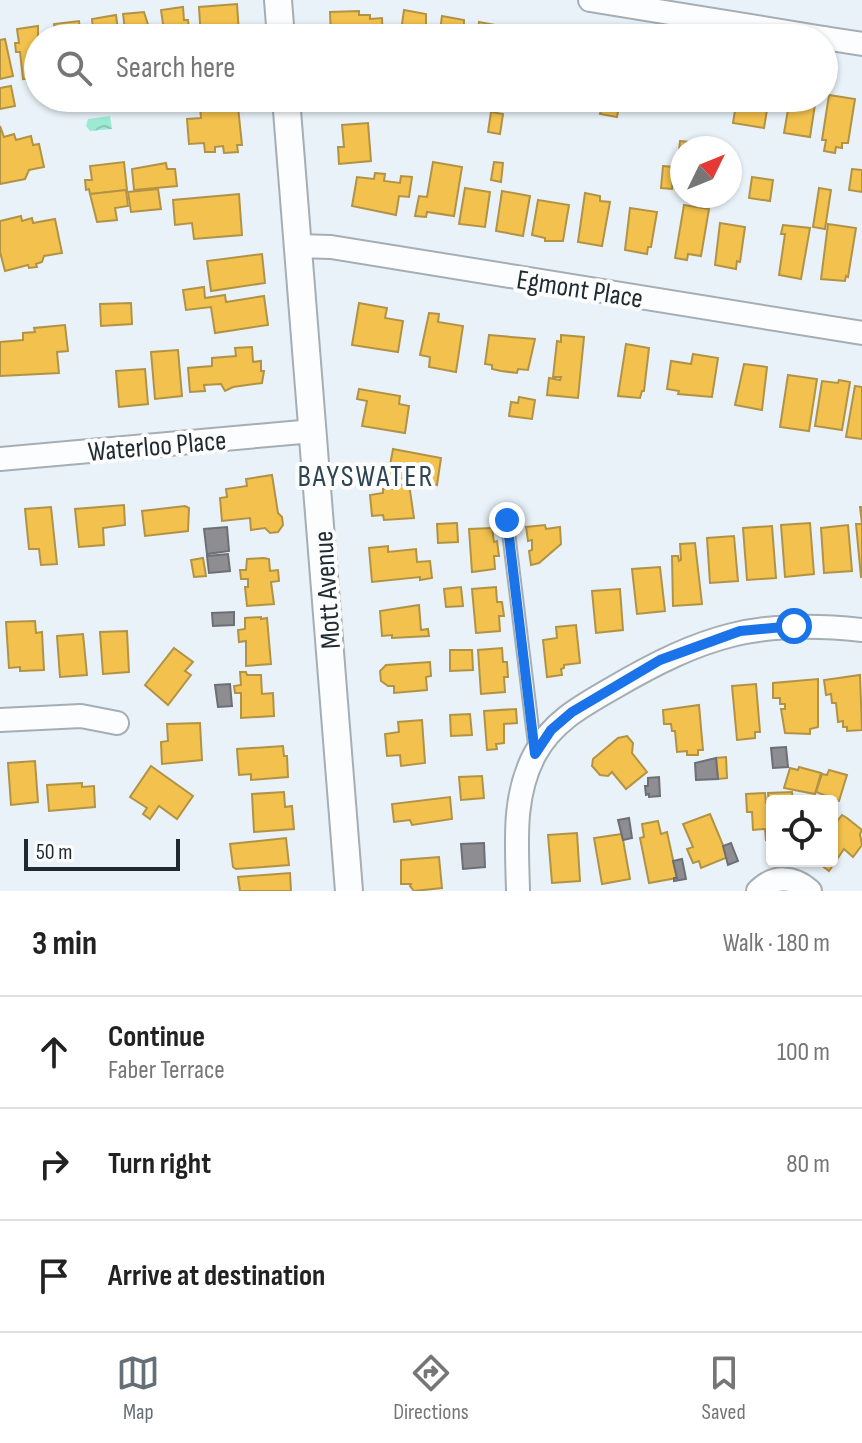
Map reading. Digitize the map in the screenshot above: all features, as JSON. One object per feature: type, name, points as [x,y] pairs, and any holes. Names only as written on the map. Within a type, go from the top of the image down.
[{"type":"street","points":[[278,0],[280,24]]},
{"type":"street","points":[[590,0],[738,24]]},
{"type":"street","points":[[838,40],[862,44]]},
{"type":"street","name":"Mott Avenue","points":[[287,112],[349,891]]},
{"type":"street","name":"Egmont Place","points":[[297,246],[331,247],[862,333]]},
{"type":"street","name":"Waterloo Place","points":[[0,459],[313,431]]},
{"type":"street","points":[[518,891],[516,825],[524,779],[535,754],[551,730],[572,712],[660,660],[740,631],[794,626],[862,630]]},
{"type":"street","points":[[0,720],[81,716],[117,723]]},
{"type":"street","points":[[758,891],[772,881],[782,879],[793,880],[810,891]]},
{"type":"lane","points":[[507,520],[535,754]]},
{"type":"water","points":[[110,116],[112,129],[90,131],[86,126],[88,119]]},
{"type":"building: Homes","points":[[237,4],[238,24],[200,24],[199,7]]},
{"type":"building: Homes","points":[[183,7],[184,20],[188,20],[188,24],[163,24],[161,10]]},
{"type":"building: Homes","points":[[404,10],[426,14],[426,24],[402,24]]},
{"type":"building: Homes","points":[[359,11],[359,15],[370,15],[370,19],[382,18],[382,24],[330,24],[330,12]]},
{"type":"building: Homes","points":[[144,12],[148,24],[124,24],[123,14]]},
{"type":"building: Homes","points":[[116,15],[117,24],[93,24],[92,19]]},
{"type":"building: Homes","points":[[442,16],[464,20],[464,24],[441,24]]},
{"type":"building: Homes","points":[[24,28],[23,79],[20,52],[16,52],[15,43],[19,43],[17,29]]},
{"type":"building: Homes","points":[[5,39],[13,76],[0,79],[0,40]]},
{"type":"building: Homes","points":[[11,86],[15,106],[0,109],[0,88]]},
{"type":"building: Homes","points":[[838,96],[855,99],[848,143],[842,143],[842,148],[836,147],[835,153],[824,151],[826,140],[822,140],[826,112],[838,112]]},
{"type":"building: Homes","points":[[200,112],[239,112],[242,145],[237,145],[238,152],[224,153],[223,146],[215,147],[215,152],[205,152],[204,143],[189,144],[187,119],[201,118]]},
{"type":"building: Homes","points":[[491,112],[503,114],[500,134],[488,132]]},
{"type":"building: Homes","points":[[600,112],[618,112],[617,117]]},
{"type":"building: Homes","points":[[735,112],[767,112],[764,128],[733,123]]},
{"type":"building: Homes","points":[[788,112],[814,112],[810,137],[784,133]]},
{"type":"building: Homes","points":[[368,123],[371,161],[339,164],[338,147],[344,147],[342,125]]},
{"type":"building: Homes","points":[[0,126],[4,137],[14,134],[16,140],[31,136],[33,145],[39,144],[44,167],[29,170],[25,179],[0,184]]},
{"type":"building: Homes","points":[[124,162],[127,190],[90,194],[89,189],[86,190],[85,180],[92,180],[90,166]]},
{"type":"building: Homes","points":[[433,162],[462,167],[454,216],[427,212],[426,217],[415,216],[419,196],[427,197]]},
{"type":"building: Homes","points":[[494,162],[503,163],[501,182],[491,180]]},
{"type":"building: Homes","points":[[166,163],[167,169],[175,169],[177,186],[134,190],[132,169]]},
{"type":"building: Homes","points":[[663,166],[670,167],[670,189],[661,188]]},
{"type":"building: Homes","points":[[852,169],[862,170],[862,192],[849,190]]},
{"type":"building: Homes","points":[[375,173],[385,174],[384,181],[400,183],[401,176],[412,177],[409,197],[399,196],[396,215],[352,206],[357,177],[374,179]]},
{"type":"building: Homes","points":[[752,177],[773,180],[770,201],[749,198]]},
{"type":"building: Homes","points":[[465,188],[490,192],[485,227],[459,224]]},
{"type":"building: Homes","points":[[819,188],[831,190],[825,229],[813,227]]},
{"type":"building: Homes","points":[[158,189],[161,209],[131,212],[128,192]]},
{"type":"building: Homes","points":[[126,190],[128,206],[115,208],[117,220],[97,222],[90,194]]},
{"type":"building: Homes","points":[[502,191],[530,196],[523,236],[496,231]]},
{"type":"building: Homes","points":[[585,193],[600,196],[600,201],[610,202],[602,246],[578,242]]},
{"type":"building: Homes","points":[[239,194],[242,235],[194,239],[192,223],[175,225],[173,200]]},
{"type":"building: Homes","points":[[538,200],[569,205],[563,241],[545,241],[545,238],[532,235]]},
{"type":"building: Homes","points":[[630,208],[657,212],[647,254],[625,250]]},
{"type":"building: Homes","points":[[683,208],[709,209],[701,256],[688,254],[687,260],[675,258]]},
{"type":"building: Homes","points":[[21,216],[22,221],[32,218],[33,223],[55,219],[62,253],[44,256],[42,262],[36,264],[37,267],[29,268],[28,265],[5,271],[0,252],[0,221]]},
{"type":"building: Homes","points":[[720,223],[745,227],[740,262],[737,261],[736,269],[715,265]]},
{"type":"building: Homes","points":[[828,224],[856,228],[845,281],[821,279]]},
{"type":"building: Homes","points":[[783,225],[810,228],[801,279],[779,275],[785,234],[781,234]]},
{"type":"building: Homes","points":[[262,254],[265,283],[211,291],[207,261]]},
{"type":"building: Homes","points":[[204,287],[205,298],[225,295],[226,302],[264,296],[268,325],[215,333],[211,307],[186,310],[183,290]]},
{"type":"building: Homes","points":[[131,303],[132,324],[101,326],[100,304]]},
{"type":"building: Homes","points":[[359,303],[387,308],[385,318],[403,321],[398,352],[352,345]]},
{"type":"building: Homes","points":[[429,313],[439,314],[438,322],[463,326],[456,372],[429,367],[430,357],[420,355]]},
{"type":"building: Homes","points":[[65,325],[68,351],[57,352],[59,373],[0,376],[0,342],[23,340],[23,333],[35,332],[34,328]]},
{"type":"building: Homes","points":[[489,335],[535,339],[528,370],[518,369],[517,373],[501,371],[485,364]]},
{"type":"building: Homes","points":[[561,335],[584,337],[578,398],[547,395],[549,378],[560,380],[561,377],[553,377],[557,341],[561,342]]},
{"type":"building: Homes","points":[[626,344],[649,348],[644,391],[640,398],[618,396]]},
{"type":"building: Homes","points":[[252,347],[253,362],[261,361],[261,371],[264,371],[262,383],[225,391],[221,384],[204,385],[205,391],[190,392],[188,368],[212,366],[212,358],[236,356],[235,348]]},
{"type":"building: Homes","points":[[178,350],[182,396],[155,399],[151,352]]},
{"type":"building: Homes","points":[[693,354],[718,358],[712,397],[678,394],[679,391],[667,389],[671,361],[691,364]]},
{"type":"building: Homes","points":[[744,364],[767,367],[762,410],[735,405]]},
{"type":"building: Homes","points":[[145,369],[148,404],[119,407],[116,371]]},
{"type":"building: Homes","points":[[788,375],[817,379],[809,431],[780,427]]},
{"type":"building: Homes","points":[[839,380],[850,382],[842,430],[815,426],[822,381],[838,383]]},
{"type":"building: Homes","points":[[855,386],[862,387],[862,439],[846,437]]},
{"type":"building: Homes","points":[[359,389],[400,396],[399,404],[409,406],[405,433],[362,426],[367,401],[357,399]]},
{"type":"building: Homes","points":[[519,397],[535,400],[532,419],[509,416],[511,402],[518,403]]},
{"type":"building: Homes","points":[[393,449],[441,458],[437,485],[388,476]]},
{"type":"building: Homes","points":[[272,475],[283,525],[278,532],[270,533],[265,528],[251,530],[250,518],[222,521],[220,498],[227,497],[226,489],[247,486],[246,479]]},
{"type":"building: Homes","points":[[409,484],[414,518],[384,520],[383,515],[372,516],[370,495],[383,493],[383,489],[392,489],[392,486]]},
{"type":"building: Homes","points":[[124,505],[125,525],[103,528],[104,545],[79,547],[75,509]]},
{"type":"building: Homes","points":[[51,507],[57,564],[41,565],[39,549],[29,549],[25,509]]},
{"type":"building: Homes","points":[[189,508],[188,531],[145,536],[142,511]]},
{"type":"building: Homes","points":[[457,523],[458,542],[438,543],[437,524]]},
{"type":"building: Homes","points":[[810,523],[814,574],[785,577],[781,525]]},
{"type":"building: Homes","points":[[856,524],[862,524],[862,577],[861,577]]},
{"type":"building: Homes","points":[[545,525],[546,529],[560,527],[561,544],[539,563],[531,565],[529,551],[532,550],[532,540],[528,541],[526,527]]},
{"type":"building: Homes","points":[[848,525],[852,571],[824,573],[821,528]]},
{"type":"building: Homes","points":[[772,526],[776,578],[747,580],[743,528]]},
{"type":"building: Homes","points":[[492,528],[499,556],[494,556],[495,569],[472,572],[469,529]]},
{"type":"building: Homes","points":[[734,536],[738,581],[710,583],[707,538]]},
{"type":"building: Homes","points":[[695,543],[702,604],[673,606],[672,556],[678,556],[681,560],[680,544]]},
{"type":"building: Homes","points":[[388,546],[388,552],[416,549],[417,562],[430,561],[432,578],[372,582],[369,548]]},
{"type":"building: Homes","points":[[203,558],[206,576],[194,577],[191,560]]},
{"type":"building: Homes","points":[[247,559],[269,559],[270,571],[278,570],[279,581],[271,582],[274,604],[247,606],[245,587],[248,587],[248,579],[241,579],[240,570],[246,570]]},
{"type":"building: Homes","points":[[660,567],[665,611],[637,614],[632,569]]},
{"type":"building: Homes","points":[[461,587],[463,606],[446,607],[444,589]]},
{"type":"building: Homes","points":[[496,587],[497,602],[502,602],[504,616],[499,616],[500,631],[476,633],[472,589]]},
{"type":"building: Homes","points":[[620,589],[623,630],[596,633],[592,591]]},
{"type":"building: Homes","points":[[419,605],[421,630],[428,629],[429,636],[382,636],[380,611]]},
{"type":"building: Homes","points":[[245,618],[267,618],[271,664],[246,666],[246,641],[239,642],[238,630],[245,629]]},
{"type":"building: Homes","points":[[35,621],[36,633],[42,632],[44,670],[9,668],[6,622]]},
{"type":"building: Homes","points":[[576,625],[580,663],[564,665],[562,675],[547,677],[543,640],[557,638],[556,627]]},
{"type":"building: Homes","points":[[127,631],[129,672],[103,674],[100,632]]},
{"type":"building: Homes","points":[[83,634],[87,675],[60,677],[57,636]]},
{"type":"building: Homes","points":[[174,648],[193,662],[185,671],[191,675],[168,705],[145,685]]},
{"type":"building: Homes","points":[[502,648],[503,662],[507,662],[505,692],[481,694],[478,650]]},
{"type":"building: Homes","points":[[450,650],[472,650],[473,670],[450,671]]},
{"type":"building: Homes","points":[[430,662],[431,676],[426,677],[427,690],[394,693],[394,686],[381,681],[380,671],[386,665]]},
{"type":"building: Homes","points":[[240,672],[261,675],[262,694],[273,693],[274,716],[241,718],[241,693],[235,693],[234,686],[241,685]]},
{"type":"building: Homes","points":[[860,675],[862,730],[847,731],[843,721],[838,722],[836,703],[832,703],[831,694],[826,695],[824,680]]},
{"type":"building: Homes","points":[[818,679],[818,727],[810,729],[810,734],[785,733],[781,709],[785,709],[785,704],[780,704],[780,698],[773,698],[773,683]]},
{"type":"building: Homes","points":[[756,684],[760,732],[755,732],[755,738],[737,740],[732,686]]},
{"type":"building: Homes","points":[[699,705],[703,750],[698,750],[698,755],[687,755],[687,751],[677,752],[675,731],[672,731],[671,724],[664,724],[663,710]]},
{"type":"building: Homes","points":[[516,709],[517,723],[504,724],[504,743],[496,744],[497,749],[487,750],[484,711]]},
{"type":"building: Homes","points":[[470,714],[472,735],[451,736],[450,715]]},
{"type":"building: Homes","points":[[422,720],[425,763],[401,766],[400,755],[387,756],[385,734],[399,732],[398,722]]},
{"type":"building: Homes","points":[[200,723],[202,760],[162,764],[161,742],[168,741],[167,724]]},
{"type":"building: Homes","points":[[627,736],[633,743],[632,753],[647,772],[626,789],[612,772],[608,776],[600,775],[592,766],[593,759],[618,738]]},
{"type":"building: Homes","points":[[283,746],[288,777],[251,780],[251,774],[239,775],[237,749]]},
{"type":"building: Homes","points":[[726,757],[727,778],[718,779],[716,758]]},
{"type":"building: Homes","points":[[35,761],[38,802],[11,805],[8,763]]},
{"type":"building: Homes","points":[[151,766],[193,796],[177,819],[159,806],[150,819],[143,814],[147,808],[130,797]]},
{"type":"building: Homes","points":[[799,767],[821,773],[815,794],[784,788],[790,768],[798,770]]},
{"type":"building: Homes","points":[[829,770],[847,775],[839,801],[838,795],[816,792],[822,774],[827,775]]},
{"type":"building: Homes","points":[[482,776],[484,798],[461,800],[459,777]]},
{"type":"building: Homes","points":[[82,783],[82,787],[94,786],[95,807],[49,811],[47,785]]},
{"type":"building: Homes","points":[[284,792],[285,807],[292,806],[294,829],[254,832],[252,794]]},
{"type":"building: Homes","points":[[792,792],[792,795],[768,795]]},
{"type":"building: Homes","points":[[765,793],[766,840],[765,829],[753,830],[752,812],[747,812],[746,794]]},
{"type":"building: Homes","points":[[450,797],[452,819],[412,825],[410,820],[394,822],[392,804]]},
{"type":"building: Homes","points":[[710,814],[728,857],[701,868],[699,861],[693,863],[687,849],[693,847],[683,824]]},
{"type":"building: Homes","points":[[842,815],[862,830],[862,845],[853,857],[844,849],[838,858],[838,820]]},
{"type":"building: Homes","points":[[658,821],[661,834],[667,832],[677,878],[649,883],[640,838],[644,837],[642,824]]},
{"type":"building: Homes","points":[[577,833],[580,881],[552,883],[548,835]]},
{"type":"building: Homes","points":[[622,834],[630,879],[602,884],[594,838]]},
{"type":"building: Homes","points":[[286,838],[289,865],[233,867],[230,844]]},
{"type":"building: Homes","points":[[439,857],[442,888],[414,891],[411,884],[401,884],[401,860]]},
{"type":"building: Homes","points":[[290,873],[291,891],[240,891],[238,877]]},
{"type":"building: Industry","points":[[227,527],[229,551],[207,554],[204,529]]},
{"type":"building: Industry","points":[[228,554],[230,571],[209,573],[207,556]]},
{"type":"building: Industry","points":[[234,612],[234,625],[213,626],[212,613]]},
{"type":"building: Industry","points":[[230,684],[232,706],[218,707],[215,685]]},
{"type":"building: Industry","points":[[786,747],[788,767],[773,768],[771,748]]},
{"type":"building: Industry","points":[[716,758],[718,779],[696,780],[695,763]]},
{"type":"building: Industry","points":[[659,777],[660,796],[649,797],[645,786],[648,786],[648,778]]},
{"type":"building: Industry","points":[[629,818],[632,838],[623,840],[618,820]]},
{"type":"building: Industry","points":[[484,843],[485,867],[463,869],[461,844]]},
{"type":"building: Industry","points":[[731,843],[738,861],[728,865],[723,846]]},
{"type":"building: Industry","points":[[682,859],[686,879],[674,881],[677,878],[673,861]]},
{"type":"district","name":"BAYSWATER","points":[[366,476]]},
{"type":"route","points":[[507,520],[535,754],[551,730],[572,712],[660,660],[740,631],[794,626]]}]
